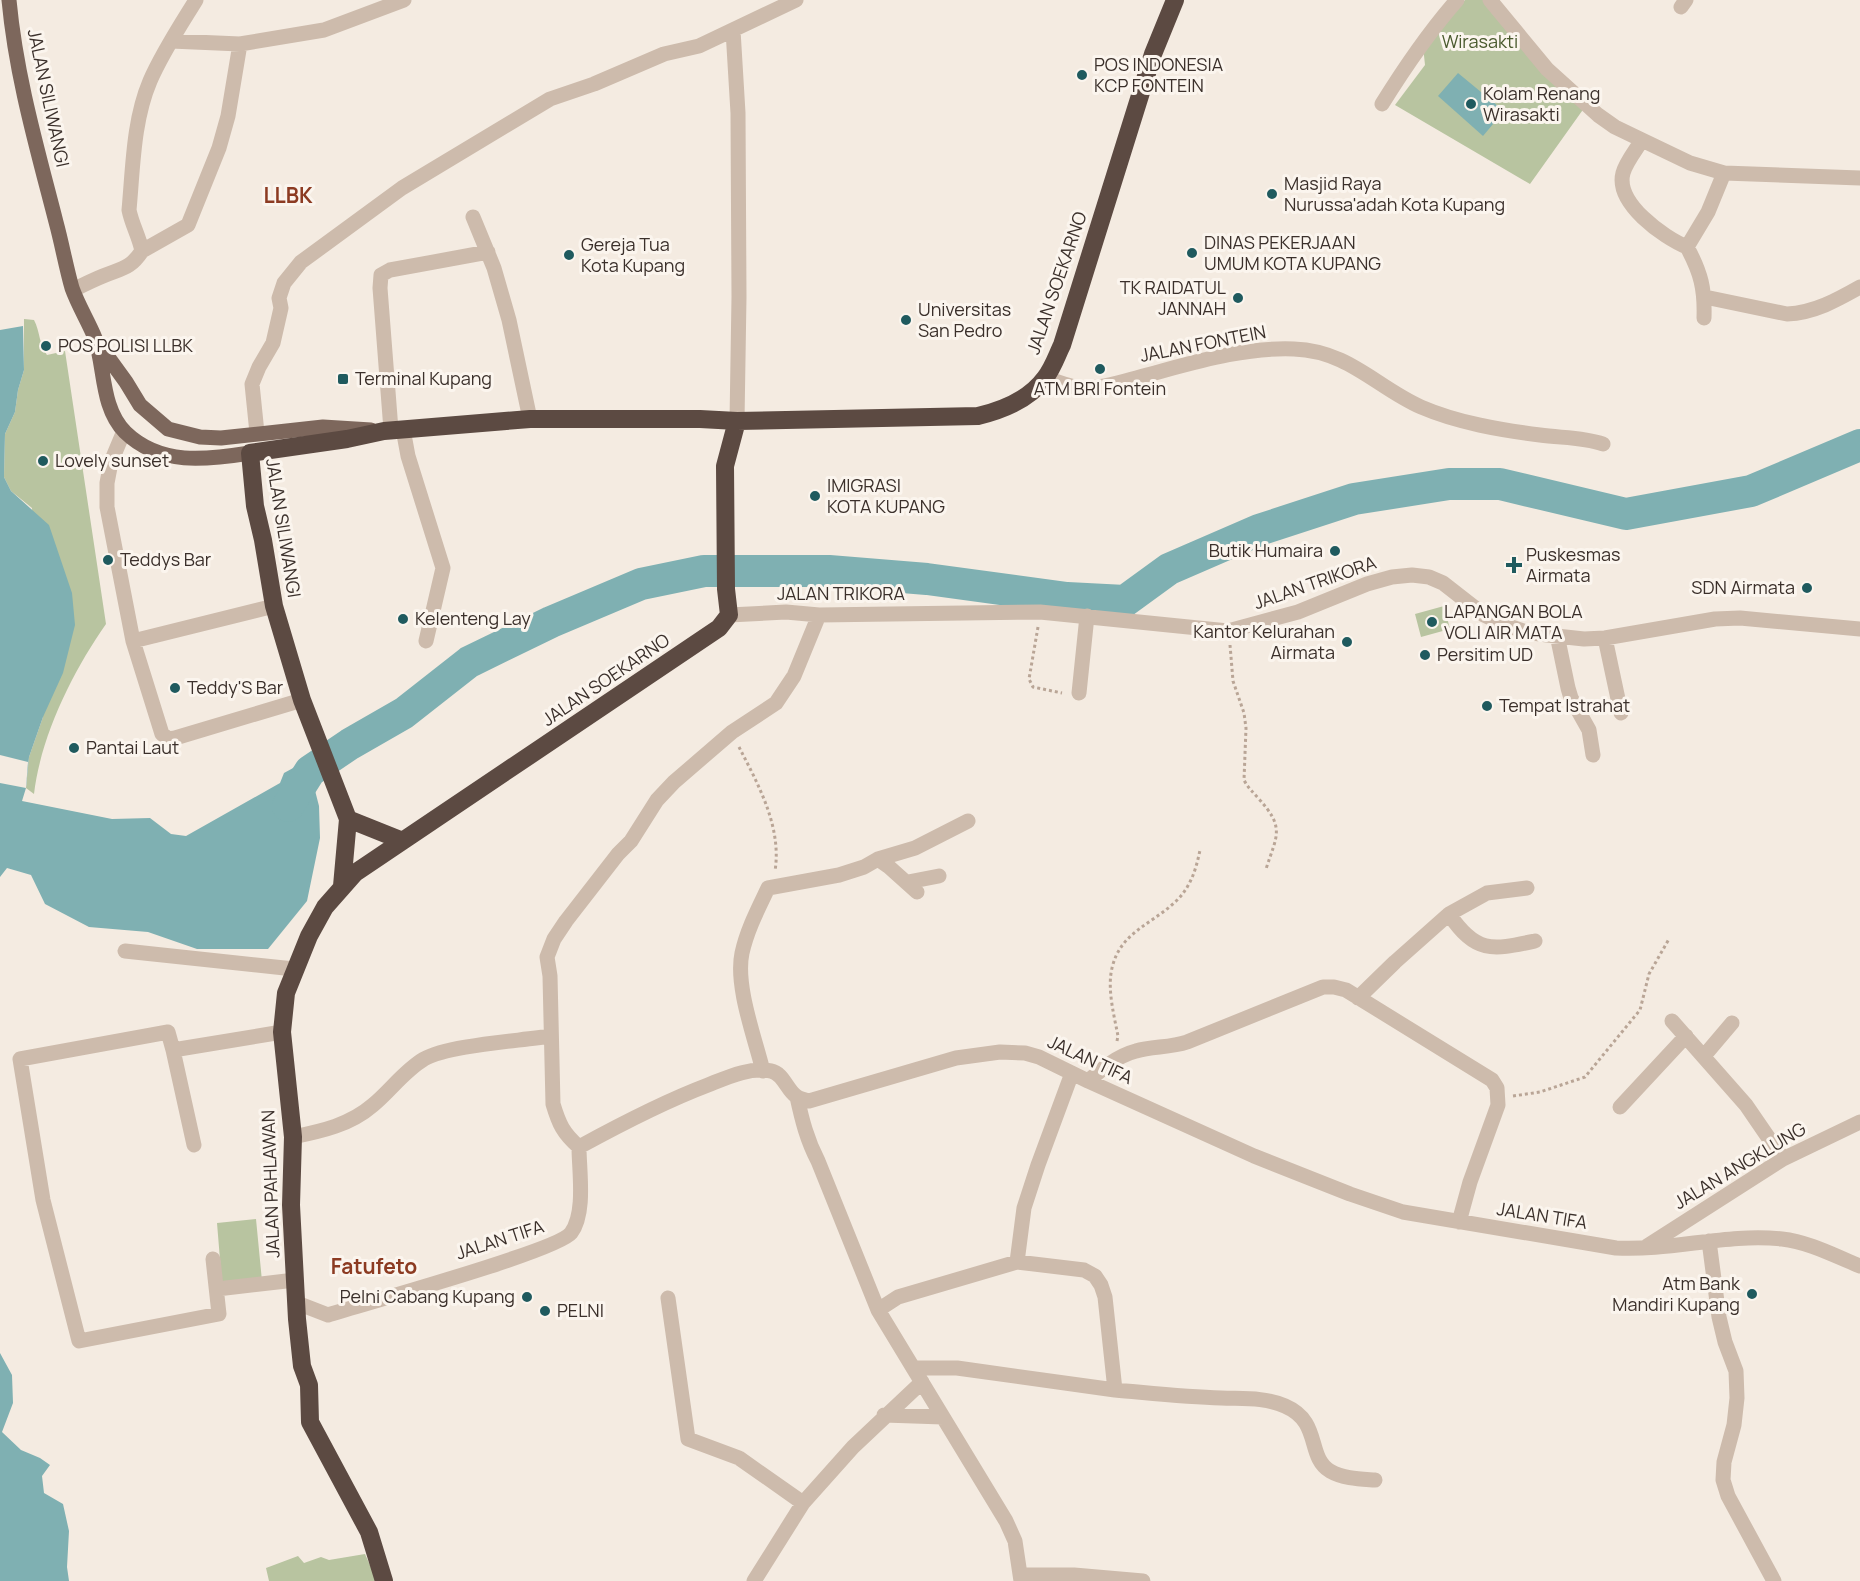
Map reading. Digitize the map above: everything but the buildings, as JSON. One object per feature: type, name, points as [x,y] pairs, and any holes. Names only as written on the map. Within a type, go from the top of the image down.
[{"type":"highway","name":"JALAN SOEKARNO","points":[[250,453],[393,430],[530,419],[736,421],[978,416],[1015,404],[1046,378],[1062,345],[1152,54],[1175,0]]},
{"type":"highway","points":[[729,615],[726,589],[725,466],[736,421]]},
{"type":"highway","name":"JALAN SILIWANGI","points":[[250,453],[255,506],[274,606],[302,700],[348,819]]},
{"type":"highway","name":"JALAN SOEKARNO","points":[[342,886],[369,863],[710,636],[729,615]]},
{"type":"highway","points":[[342,886],[348,819],[403,841]]},
{"type":"highway","name":"JALAN PAHLAWAN","points":[[342,886],[309,936],[286,993],[282,1032],[293,1137],[291,1205],[295,1280],[302,1366],[309,1385],[310,1422],[369,1532],[384,1581]]},
{"type":"main road","name":"JALAN SILIWANGI","points":[[9,0],[19,78],[73,290],[95,339],[107,395],[114,414],[124,431],[144,445],[163,454],[182,459],[201,460],[250,453]]},
{"type":"main road","points":[[95,339],[140,405],[168,429],[200,437],[238,436],[323,427],[393,430]]},
{"type":"street","points":[[142,251],[139,235],[132,224],[129,210],[137,127],[149,83],[171,40],[196,0]]},
{"type":"street","points":[[171,40],[240,44],[324,30],[404,0]]},
{"type":"street","points":[[257,433],[252,384],[273,344],[281,308],[279,298],[284,283],[301,262],[402,188],[550,99],[594,84],[664,54],[699,46],[796,0]]},
{"type":"street","points":[[1382,104],[1408,61],[1457,0]]},
{"type":"street","points":[[1490,0],[1548,69],[1598,115],[1615,127],[1642,140],[1690,163],[1724,173],[1860,178]]},
{"type":"street","points":[[733,30],[738,113],[739,297],[736,421]]},
{"type":"street","points":[[73,290],[104,275],[123,269],[135,262],[142,251],[188,225],[219,148],[228,116],[240,44]]},
{"type":"street","points":[[1642,140],[1623,172],[1622,183],[1625,193],[1630,204],[1640,214],[1670,239],[1687,247],[1698,268],[1705,297],[1704,318]]},
{"type":"street","points":[[1687,247],[1708,212],[1724,173]]},
{"type":"street","points":[[473,217],[488,252],[509,320],[530,419]]},
{"type":"street","points":[[426,640],[443,568],[408,456],[393,430],[381,275],[390,270],[488,252]]},
{"type":"street","points":[[1705,297],[1787,314],[1801,314],[1821,308],[1860,287]]},
{"type":"street","name":"JALAN FONTEIN","points":[[1046,378],[1068,386],[1095,388],[1245,351],[1298,349],[1324,354],[1348,363],[1397,394],[1441,415],[1503,430],[1585,439],[1603,444]]},
{"type":"street","points":[[124,431],[111,462],[107,483],[107,507],[133,641],[162,734],[169,739],[302,700]]},
{"type":"street","name":"JALAN TRIKORA","points":[[729,615],[786,612],[819,615],[1040,612],[1228,631],[1298,612],[1367,584],[1392,577],[1412,575],[1429,577],[1443,583],[1484,615],[1503,624],[1526,632],[1584,639],[1605,639],[1715,619],[1771,620],[1860,629]]},
{"type":"street","points":[[133,641],[274,606]]},
{"type":"street","points":[[819,615],[794,676],[776,703],[732,732],[674,782],[657,800],[631,841],[618,854],[554,939],[547,957],[550,975],[553,1104],[558,1121],[564,1134],[579,1147],[636,1115],[680,1095],[743,1071],[775,1072],[797,1097],[803,1128],[810,1147],[818,1161],[878,1310],[1006,1521],[1015,1541],[1021,1578],[1074,1575],[1143,1581]]},
{"type":"street","points":[[1079,693],[1087,616]]},
{"type":"street","points":[[1557,635],[1571,698],[1589,730],[1593,755]]},
{"type":"street","points":[[1605,639],[1621,713]]},
{"type":"street","points":[[763,1071],[747,1012],[741,973],[742,954],[747,937],[768,888],[839,875],[864,867],[878,859],[915,849],[968,821]]},
{"type":"street","points":[[878,859],[912,887],[939,876]]},
{"type":"street","points":[[1358,998],[1449,914],[1487,893],[1527,888]]},
{"type":"street","points":[[1449,914],[1460,930],[1472,941],[1485,946],[1508,946],[1535,941]]},
{"type":"street","points":[[125,951],[294,969]]},
{"type":"street","points":[[1088,1081],[1111,1063],[1136,1051],[1172,1047],[1187,1042],[1323,987],[1346,990],[1492,1080],[1497,1088],[1498,1105],[1470,1182],[1459,1222]]},
{"type":"street","points":[[1672,1021],[1746,1105],[1783,1159]]},
{"type":"street","points":[[1704,1056],[1732,1023]]},
{"type":"street","points":[[194,1145],[168,1032],[20,1059],[43,1200],[79,1341],[219,1314],[213,1259]]},
{"type":"street","points":[[173,1050],[282,1032]]},
{"type":"street","points":[[293,1137],[330,1129],[358,1116],[374,1105],[407,1071],[426,1058],[450,1050],[550,1036]]},
{"type":"street","points":[[1620,1107],[1686,1036]]},
{"type":"street","name":"JALAN TIFA","points":[[797,1097],[809,1101],[956,1058],[1000,1052],[1025,1053],[1039,1057],[1254,1156],[1403,1212],[1616,1248],[1642,1249],[1756,1237],[1784,1239],[1814,1247],[1860,1266]]},
{"type":"street","points":[[1017,1262],[1024,1208],[1072,1073]]},
{"type":"street","name":"JALAN ANGKLUNG","points":[[1642,1249],[1783,1159],[1860,1122]]},
{"type":"street","name":"JALAN TIFA","points":[[297,1304],[328,1315],[517,1257],[561,1241],[570,1234],[576,1224],[579,1208],[579,1147]]},
{"type":"street","points":[[1709,1241],[1719,1317],[1736,1371],[1734,1425],[1724,1462],[1723,1480],[1728,1496],[1774,1581]]},
{"type":"street","points":[[878,1310],[898,1297],[1017,1262],[1084,1270],[1095,1276],[1105,1298],[1115,1390]]},
{"type":"street","points":[[217,1289],[295,1280]]},
{"type":"street","points":[[668,1298],[688,1439],[739,1458],[803,1503]]},
{"type":"street","points":[[913,1368],[957,1368],[1115,1390],[1251,1398],[1284,1405],[1305,1421],[1318,1457],[1331,1471],[1352,1479],[1375,1480]]},
{"type":"street","points":[[754,1581],[803,1503],[884,1415],[922,1382]]},
{"type":"street","points":[[884,1415],[943,1417]]},
{"type":"path","points":[[1040,612],[1029,679],[1033,687],[1057,693],[1079,693]]},
{"type":"path","points":[[1228,631],[1233,681],[1244,713],[1246,728],[1244,780],[1247,787],[1275,820],[1277,826],[1266,869]]},
{"type":"path","points":[[732,732],[761,791],[771,826],[777,859],[768,888]]},
{"type":"path","points":[[1111,1063],[1118,1036],[1111,992],[1111,970],[1120,946],[1132,934],[1176,902],[1195,873],[1200,850]]},
{"type":"path","points":[[1499,1098],[1540,1092],[1585,1077],[1640,1010],[1649,974],[1669,939]]},
{"type":"green space","name":"Wirasakti","points":[[1465,0],[1499,0],[1514,25],[1587,104],[1530,184],[1395,105],[1425,65],[1423,46]]},
{"type":"green space","points":[[24,319],[34,320],[42,347],[47,355],[65,351],[106,624],[82,662],[60,704],[44,749],[34,794],[26,788],[29,757],[43,717],[32,508],[11,491],[4,477],[5,434],[15,412],[24,370]]},
{"type":"green space","name":"LAPANGAN BOLA VOLI AIR MATA","points":[[1444,606],[1450,629],[1421,637],[1415,614]]},
{"type":"green space","points":[[256,1219],[262,1281],[222,1284],[217,1223]]},
{"type":"green space","points":[[365,1554],[377,1581],[269,1581],[266,1568],[298,1556],[304,1563],[321,1557],[329,1560]]},
{"type":"water","name":"Kolam Renang Wirasakti","points":[[1458,73],[1504,111],[1483,136],[1438,96]]},
{"type":"water","points":[[23,326],[24,370],[15,412],[5,434],[4,477],[11,491],[49,525],[72,593],[75,625],[63,673],[43,717],[29,757],[26,788],[22,801],[112,819],[150,818],[171,834],[186,836],[280,783],[284,773],[306,761],[319,806],[320,838],[307,901],[268,949],[197,949],[148,932],[89,927],[45,904],[31,875],[7,868],[0,877],[0,330]]},
{"type":"water","points":[[0,1353],[12,1375],[13,1403],[2,1432],[21,1450],[50,1465],[42,1476],[44,1493],[63,1504],[69,1531],[67,1567],[69,1581],[0,1581]]},
{"type":"pier","points":[[0,755],[28,762],[26,788],[0,783]]},
{"type":"waterway","points":[[288,806],[310,771],[350,744],[404,713],[469,662],[551,622],[641,584],[704,571],[829,571],[927,579],[1067,598],[1125,601],[1169,569],[1259,530],[1354,499],[1449,484],[1500,484],[1626,514],[1751,491],[1860,445]]},
{"type":"place","name":"POS INDONESIA KCP FONTEIN","points":[[1082,75]]},
{"type":"place","name":"Kolam Renang Wirasakti","points":[[1471,104]]},
{"type":"place","name":"Masjid Raya Nurussa'adah Kota Kupang","points":[[1272,194]]},
{"type":"place","name":"DINAS PEKERJAAN UMUM KOTA KUPANG","points":[[1192,253]]},
{"type":"place","name":"Gereja Tua Kota Kupang","points":[[569,255]]},
{"type":"place","name":"TK RAIDATUL JANNAH","points":[[1238,298]]},
{"type":"place","name":"Universitas San Pedro","points":[[906,320]]},
{"type":"place","name":"POS POLISI LLBK","points":[[46,346]]},
{"type":"place","name":"ATM BRI Fontein","points":[[1100,369]]},
{"type":"place","name":"Terminal Kupang","points":[[343,379]]},
{"type":"place","name":"Lovely sunset","points":[[43,461]]},
{"type":"place","name":"IMIGRASI KOTA KUPANG","points":[[815,496]]},
{"type":"place","name":"Butik Humaira","points":[[1335,551]]},
{"type":"place","name":"Teddys Bar","points":[[108,560]]},
{"type":"place","name":"Puskesmas Airmata","points":[[1514,565]]},
{"type":"place","name":"SDN Airmata","points":[[1807,588]]},
{"type":"place","name":"Kelenteng Lay","points":[[403,619]]},
{"type":"place","name":"LAPANGAN BOLA VOLI AIR MATA","points":[[1432,622]]},
{"type":"place","name":"Kantor Kelurahan Airmata","points":[[1347,642]]},
{"type":"place","name":"Persitim UD","points":[[1425,655]]},
{"type":"place","name":"Teddy'S Bar","points":[[175,688]]},
{"type":"place","name":"Tempat Istrahat","points":[[1487,706]]},
{"type":"place","name":"Pantai Laut","points":[[74,748]]},
{"type":"place","name":"Atm Bank Mandiri Kupang","points":[[1752,1294]]},
{"type":"place","name":"Pelni Cabang Kupang","points":[[527,1297]]},
{"type":"place","name":"PELNI","points":[[545,1311]]},
{"type":"district","name":"LLBK","points":[[288,196]]},
{"type":"district","name":"Fatufeto","points":[[374,1267]]}]
